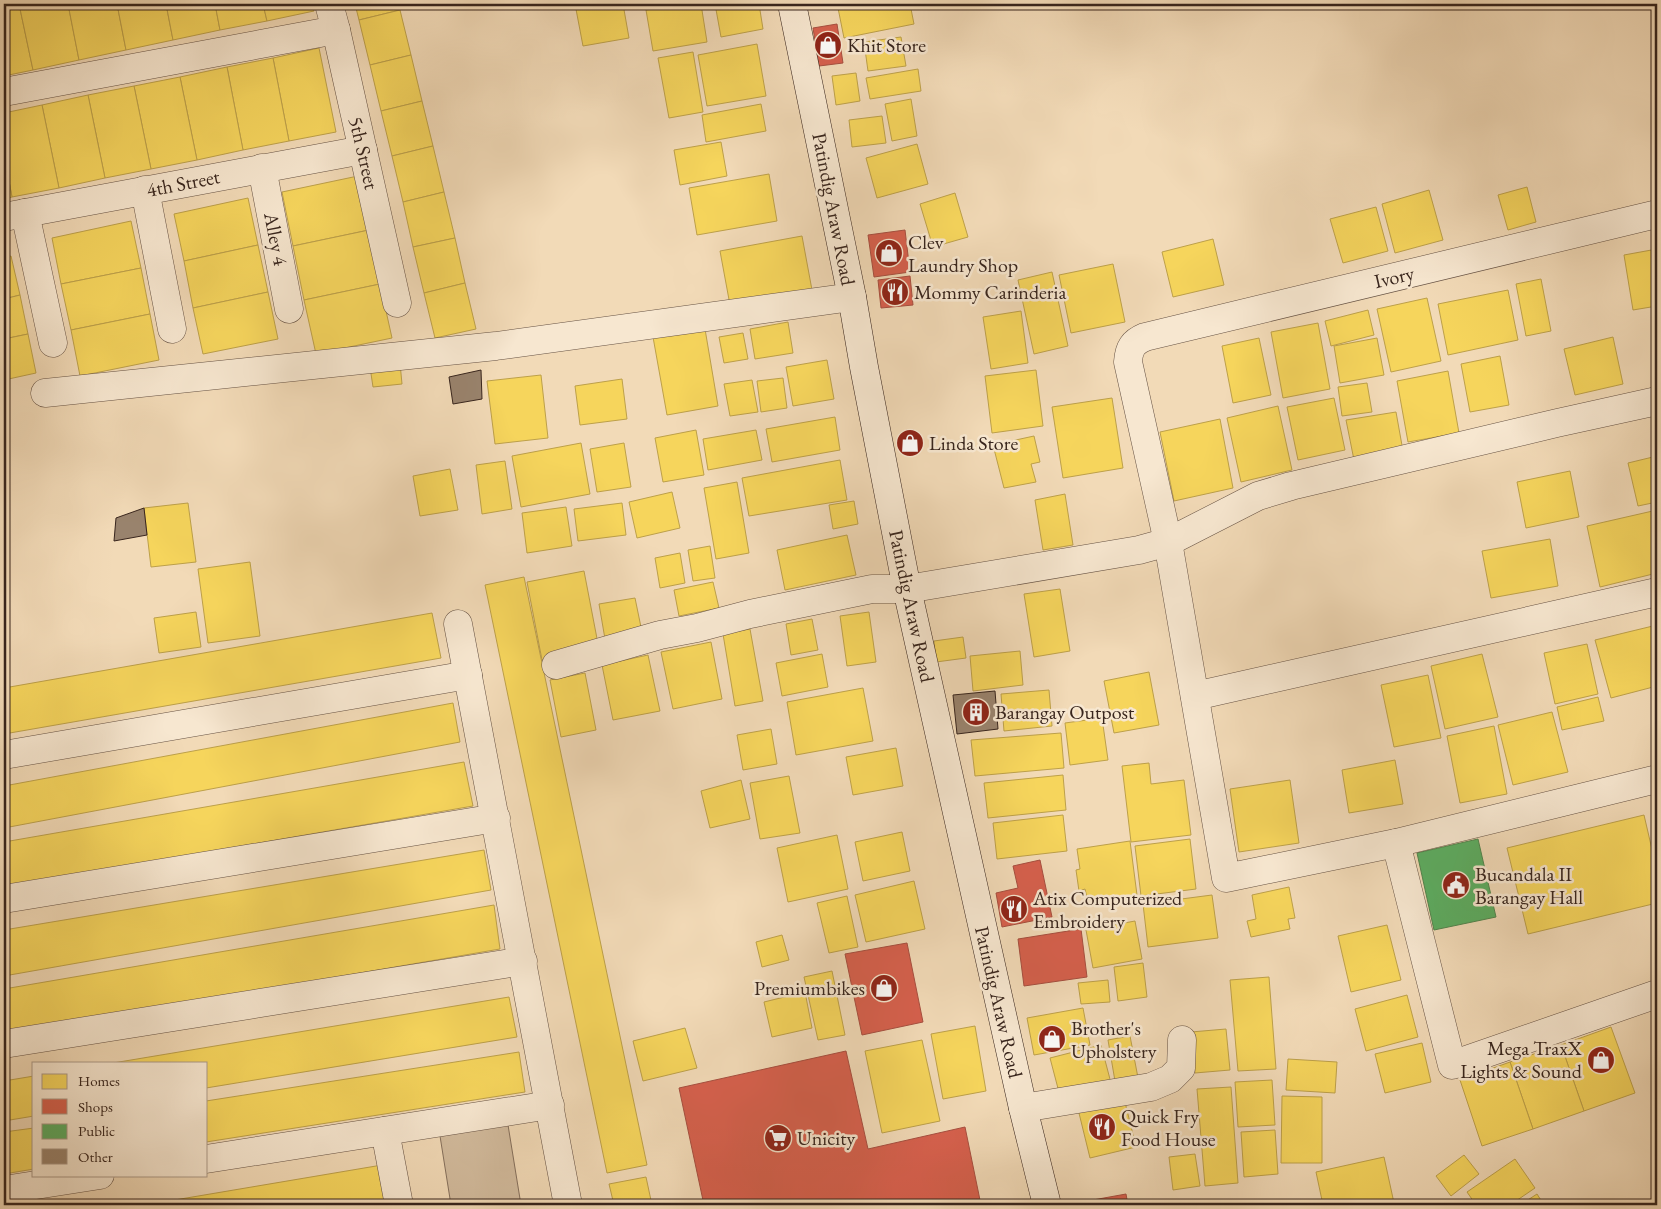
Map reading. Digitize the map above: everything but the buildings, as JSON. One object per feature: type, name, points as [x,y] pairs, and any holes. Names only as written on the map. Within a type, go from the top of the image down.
[{"type":"street","name":"5th Street","points":[[328,4],[336,30],[397,303]]},
{"type":"street","name":"Patindig Araw Road","points":[[792,4],[852,297],[907,589],[1023,1108],[1047,1205]]},
{"type":"street","points":[[4,92],[336,30]]},
{"type":"street","name":"4th Street","points":[[14,215],[363,150]]},
{"type":"street","name":"Alley 4","points":[[262,168],[289,310]]},
{"type":"street","points":[[145,190],[172,329]]},
{"type":"street","name":"Ivory","points":[[1168,542],[1128,362],[1129,352],[1137,340],[1657,214]]},
{"type":"street","points":[[14,215],[53,344]]},
{"type":"street","points":[[45,393],[496,346],[852,297]]},
{"type":"street","points":[[556,664],[750,614],[872,589],[907,589],[1139,550],[1168,542],[1258,496],[1291,486],[1657,401]]},
{"type":"street","points":[[1168,542],[1226,878],[1396,843],[1657,779]]},
{"type":"street","points":[[1195,696],[1657,592]]},
{"type":"street","points":[[458,624],[568,1205]]},
{"type":"street","points":[[4,755],[468,675]]},
{"type":"street","points":[[4,899],[496,818]]},
{"type":"street","points":[[1396,843],[1452,1065],[1657,994]]},
{"type":"street","points":[[4,1044],[523,961]]},
{"type":"street","points":[[1023,1108],[1151,1087],[1170,1079],[1181,1068],[1182,1040]]},
{"type":"street","points":[[208,1159],[550,1105]]},
{"type":"street","points":[[385,1131],[399,1205]]},
{"type":"street","points":[[4,1190],[94,1176]]},
{"type":"shaded area","points":[[508,1125],[521,1205],[451,1205],[440,1136]]},
{"type":"place","name":"Khit Store","points":[[828,45]]},
{"type":"place","name":"Clev Laundry Shop","points":[[889,253]]},
{"type":"place","name":"Mommy Carinderia","points":[[895,292]]},
{"type":"place","name":"Linda Store","points":[[910,443]]},
{"type":"place","name":"Barangay Outpost","points":[[976,712]]},
{"type":"place","name":"Bucandala II Barangay Hall","points":[[1456,885]]},
{"type":"place","name":"Atix Computerized Embroidery","points":[[1014,909]]},
{"type":"place","name":"Premiumbikes","points":[[884,988]]},
{"type":"place","name":"Brother's Upholstery","points":[[1052,1039]]},
{"type":"place","name":"Mega TraxX Lights & Sound","points":[[1601,1060]]},
{"type":"place","name":"Quick Fry Food House","points":[[1102,1127]]},
{"type":"place","name":"Unicity","points":[[778,1138]]}]
